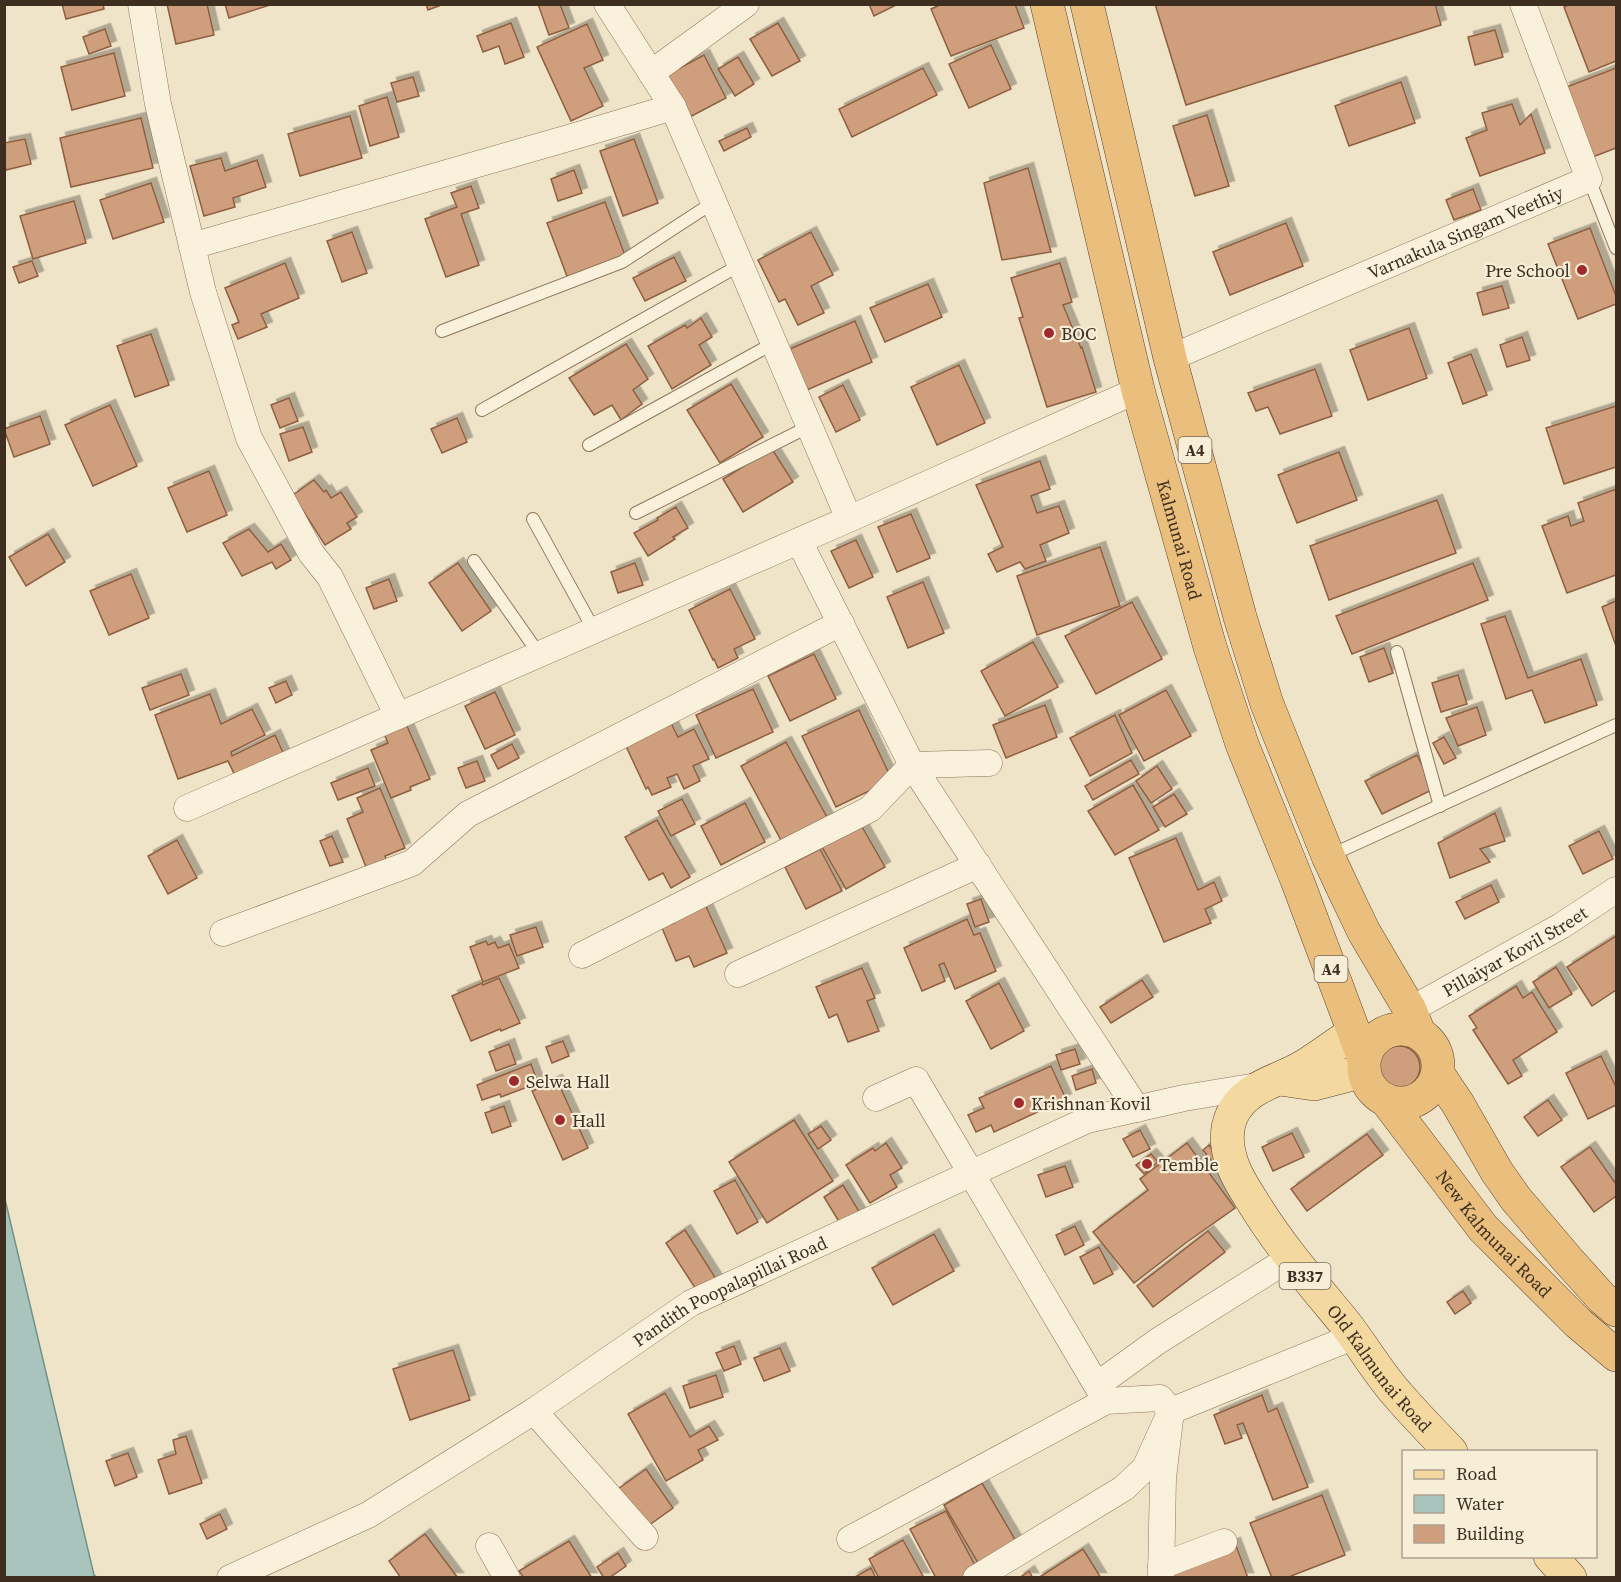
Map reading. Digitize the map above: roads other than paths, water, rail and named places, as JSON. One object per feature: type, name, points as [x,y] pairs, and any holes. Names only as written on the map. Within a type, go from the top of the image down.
[{"type":"highway","name":"Kalmunai Road","points":[[1047,4],[1138,390],[1209,647],[1242,744],[1297,880],[1361,1054]]},
{"type":"highway","name":"Kalmunai Road","points":[[1087,4],[1170,358],[1240,617],[1267,704],[1328,856],[1364,932],[1414,1021]]},
{"type":"highway","points":[[1414,1021],[1436,1050],[1438,1074],[1427,1093],[1408,1103],[1396,1103],[1375,1093],[1368,1083],[1361,1054],[1385,1032],[1408,1029],[1414,1021]]},
{"type":"highway","name":"New Kalmunai Road","points":[[1438,1074],[1497,1172],[1516,1199],[1602,1298],[1617,1310]]},
{"type":"highway","name":"New Kalmunai Road","points":[[1386,1100],[1483,1228],[1578,1323],[1617,1355]]},
{"type":"main road","name":"Old Kalmunai Road","points":[[1361,1054],[1305,1066],[1245,1097],[1233,1113],[1226,1141],[1232,1166],[1268,1227],[1290,1258],[1355,1336],[1397,1394],[1449,1450]]},
{"type":"main road","points":[[1551,1558],[1570,1578]]},
{"type":"street","points":[[141,4],[158,104],[203,292],[249,438],[311,553],[330,577],[398,716]]},
{"type":"street","points":[[607,4],[673,107],[849,519]]},
{"type":"street","points":[[651,73],[746,4]]},
{"type":"street","points":[[1523,4],[1589,179]]},
{"type":"street","points":[[192,246],[673,107]]},
{"type":"street","name":"Varnakula Singam Veethiy","points":[[1170,358],[1589,179]]},
{"type":"street","points":[[187,808],[849,519],[1138,390]]},
{"type":"street","points":[[799,540],[912,765],[1137,1108]]},
{"type":"street","points":[[223,933],[412,864],[468,814],[841,623]]},
{"type":"street","points":[[582,955],[870,809],[912,765],[989,763]]},
{"type":"street","points":[[738,974],[978,865]]},
{"type":"street","name":"Pillaiyar Kovil Street","points":[[1414,1021],[1617,890]]},
{"type":"street","points":[[876,1098],[916,1080],[1102,1393]]},
{"type":"street","name":"Pandith Poopalapillai Road","points":[[230,1578],[368,1515],[534,1411],[691,1303],[1087,1120],[1184,1098],[1271,1082]]},
{"type":"street","points":[[850,1539],[1102,1393],[1158,1341],[1290,1258]]},
{"type":"street","points":[[976,1578],[1124,1488],[1145,1468],[1171,1411],[1355,1336]]},
{"type":"street","points":[[1102,1393],[1160,1398],[1171,1411],[1163,1478],[1161,1572],[1224,1542]]},
{"type":"street","points":[[534,1411],[645,1537]]},
{"type":"street","points":[[489,1546],[507,1578]]},
{"type":"lane","points":[[1589,179],[1617,248]]},
{"type":"lane","points":[[442,331],[622,262],[714,202]]},
{"type":"lane","points":[[482,410],[740,265]]},
{"type":"lane","points":[[589,445],[774,344]]},
{"type":"lane","points":[[636,513],[810,426]]},
{"type":"lane","points":[[533,519],[594,630]]},
{"type":"lane","points":[[474,561],[539,654]]},
{"type":"lane","points":[[1397,652],[1440,806]]},
{"type":"lane","points":[[1328,856],[1617,725]]},
{"type":"water","points":[[4,1195],[94,1575],[97,1577],[5,1577]]},
{"type":"place","name":"Pre School","points":[[1582,270]]},
{"type":"place","name":"BOC","points":[[1049,333]]},
{"type":"place","name":"Selwa Hall","points":[[514,1081]]},
{"type":"place","name":"Krishnan Kovil","points":[[1019,1103]]},
{"type":"place","name":"Hall","points":[[560,1120]]},
{"type":"place","name":"Temble","points":[[1147,1164]]}]
